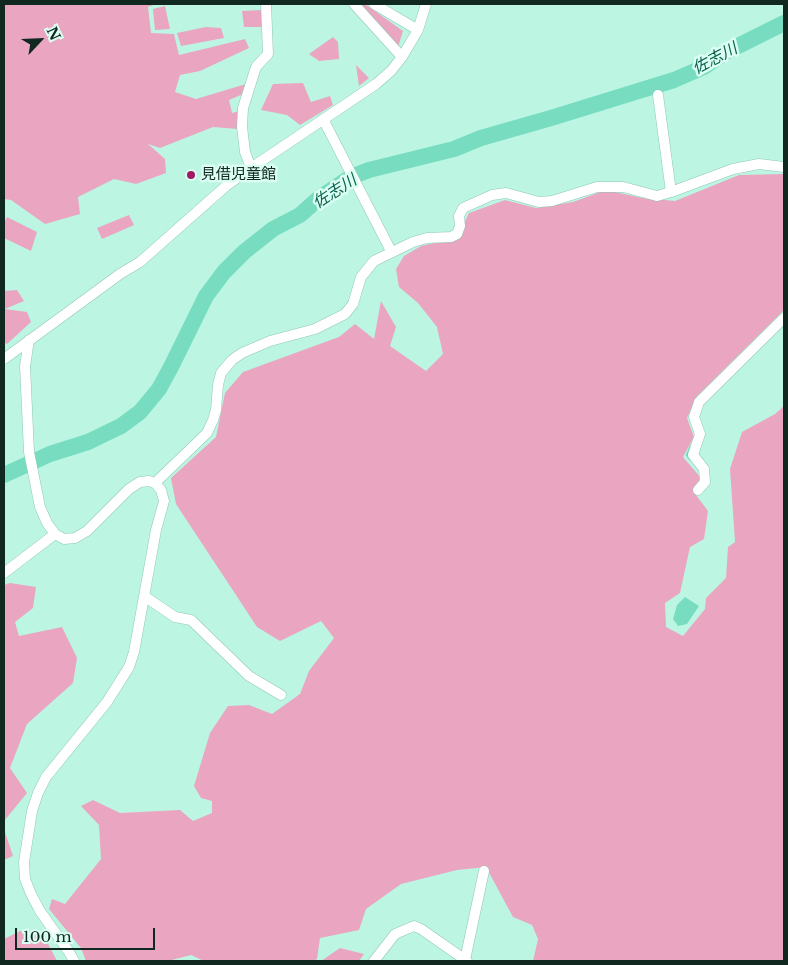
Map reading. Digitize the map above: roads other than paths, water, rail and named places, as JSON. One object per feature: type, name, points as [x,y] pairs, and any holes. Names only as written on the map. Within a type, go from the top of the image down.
[{"type":"street","points":[[251,168],[245,152],[242,127],[243,108],[256,67],[268,54],[266,4]]},
{"type":"street","points":[[354,4],[402,57]]},
{"type":"street","points":[[374,4],[418,30]]},
{"type":"street","points":[[4,359],[140,262],[226,186],[376,84],[391,71],[402,57],[418,30],[426,4]]},
{"type":"street","points":[[658,95],[671,192]]},
{"type":"street","points":[[322,120],[391,252]]},
{"type":"street","points":[[155,483],[207,433],[216,410],[221,373],[232,360],[242,353],[270,341],[315,329],[345,314],[353,304],[361,277],[374,261],[413,242],[427,238],[451,237],[457,234],[460,226],[459,216],[463,208],[492,195],[506,193],[538,202],[552,201],[597,187],[623,187],[657,196],[733,169],[759,164],[784,167]]},
{"type":"street","points":[[698,490],[705,482],[704,470],[692,455],[700,434],[694,417],[699,402],[784,318]]},
{"type":"street","points":[[29,340],[25,374],[29,452],[40,507],[47,523],[55,534],[64,539],[74,538],[87,531],[129,489],[140,482],[149,481],[155,483],[161,490],[164,501],[156,530],[134,652],[126,674],[107,702],[46,777],[38,792],[32,811],[24,862],[26,879],[40,911],[74,961]]},
{"type":"street","points":[[4,573],[55,534]]},
{"type":"street","points":[[144,596],[175,617],[191,620],[249,676],[281,695]]},
{"type":"street","points":[[374,961],[395,934],[414,926],[466,960],[484,871]]},
{"type":"waterway","name":"佐志川","points":[[4,475],[50,454],[88,442],[121,426],[140,412],[159,389],[206,296],[224,272],[244,252],[273,229],[300,215],[318,199],[351,177],[369,170],[454,149],[481,138],[674,80],[704,67],[726,52],[784,23]]},
{"type":"waterway","points":[[690,459],[687,455],[691,446]]},
{"type":"place","name":"見借児童館","points":[[191,175]]}]
